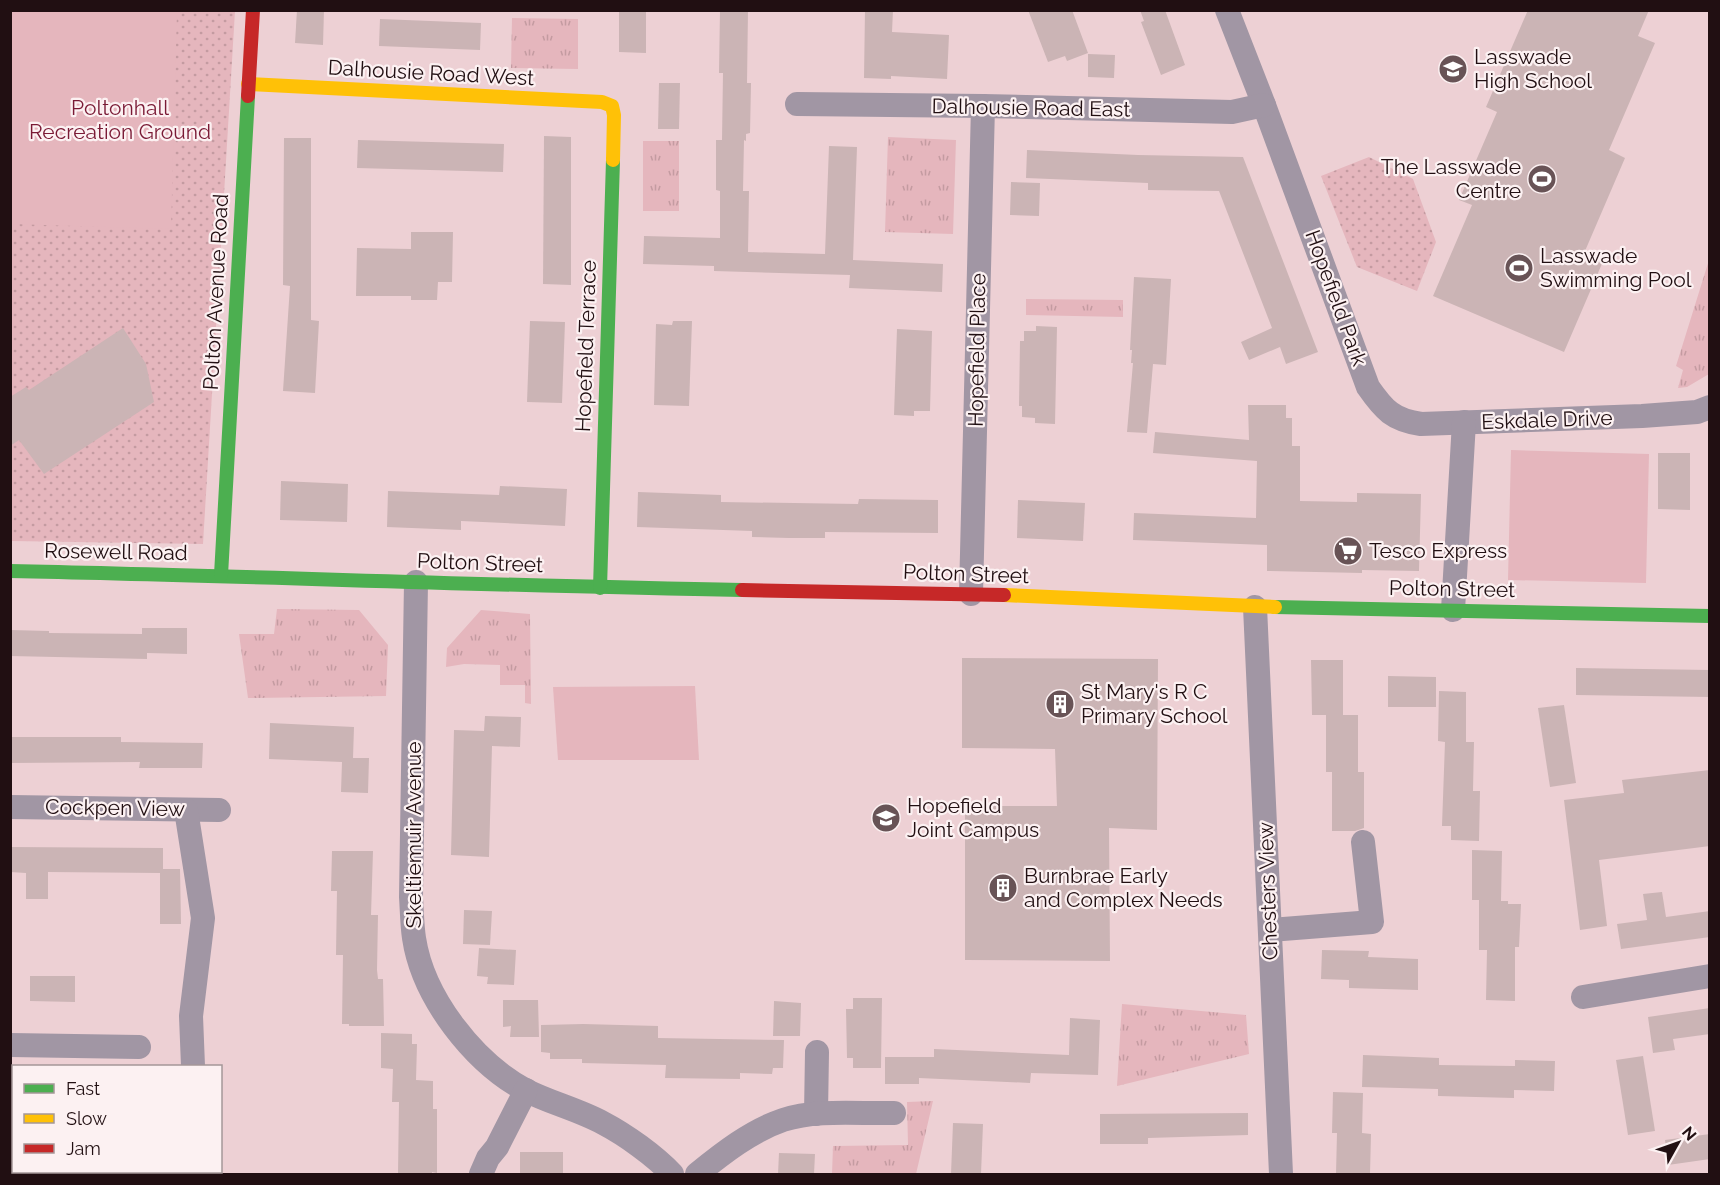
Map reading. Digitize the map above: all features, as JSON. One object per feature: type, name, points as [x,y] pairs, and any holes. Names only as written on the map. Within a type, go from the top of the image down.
[{"type":"main road","name":"Polton Avenue Road","points":[[221,575],[253,10]]},
{"type":"main road","name":"Dalhousie Road West","points":[[248,84],[602,102],[612,106]]},
{"type":"main road","name":"Hopefield Terrace","points":[[600,588],[614,115],[612,106]]},
{"type":"main road","name":"Rosewell Road","points":[[10,571],[221,575]]},
{"type":"main road","name":"Polton Street","points":[[221,575],[600,588],[971,594],[1256,607],[1710,616]]},
{"type":"street","name":"Hopefield Park","points":[[1227,10],[1368,387],[1391,415],[1404,422],[1421,424],[1464,422]]},
{"type":"street","name":"Dalhousie Road East","points":[[797,104],[1232,112],[1264,105]]},
{"type":"street","name":"Hopefield Place","points":[[971,594],[983,106]]},
{"type":"street","name":"Eskdale Drive","points":[[1453,610],[1464,422],[1642,416],[1697,412],[1710,407]]},
{"type":"street","name":"Skeltiemuir Avenue","points":[[416,582],[411,897],[414,939],[424,973],[440,1005],[467,1044],[494,1067],[526,1090],[603,1123],[658,1159],[672,1174]]},
{"type":"street","name":"Chesters View","points":[[1256,607],[1281,1174]]},
{"type":"street","name":"Cockpen View","points":[[10,807],[219,810]]},
{"type":"street","points":[[186,810],[203,918],[191,1016],[193,1065]]},
{"type":"street","points":[[1270,930],[1372,921],[1364,842]]},
{"type":"street","points":[[1583,997],[1710,976]]},
{"type":"street","points":[[10,1045],[139,1047]]},
{"type":"street","points":[[816,1114],[817,1052]]},
{"type":"street","points":[[482,1174],[488,1158],[497,1147],[526,1090]]},
{"type":"street","points":[[697,1174],[731,1146],[783,1120],[816,1114],[894,1113]]},
{"type":"green space","points":[[11,10],[177,11],[171,229],[11,224]]},
{"type":"green space","name":"Poltonhall Recreation Ground","points":[[11,11],[235,11],[203,544],[11,541]]},
{"type":"green space","points":[[512,18],[578,19],[578,69],[511,68]]},
{"type":"green space","points":[[888,137],[956,140],[953,234],[885,232]]},
{"type":"green space","points":[[643,141],[679,141],[679,211],[643,211]]},
{"type":"green space","points":[[1369,157],[1413,179],[1436,242],[1417,291],[1357,267],[1321,176]]},
{"type":"green space","points":[[1709,260],[1709,374],[1687,387],[1678,388],[1683,370],[1676,366]]},
{"type":"green space","points":[[1026,299],[1123,300],[1123,317],[1026,315]]},
{"type":"green space","points":[[1511,450],[1649,454],[1646,583],[1508,580]]},
{"type":"green space","points":[[277,609],[359,610],[388,645],[386,696],[248,698],[239,634],[274,634]]},
{"type":"green space","points":[[481,610],[530,614],[531,704],[525,703],[525,685],[500,685],[500,665],[464,664],[446,667],[447,648]]},
{"type":"green space","points":[[695,686],[699,760],[558,760],[553,687]]},
{"type":"green space","points":[[1122,1004],[1246,1015],[1249,1054],[1117,1086]]},
{"type":"green space","points":[[933,1101],[916,1174],[832,1174],[833,1146],[908,1145],[907,1102]]},
{"type":"building","points":[[297,10],[324,10],[323,45],[295,43]]},
{"type":"building","points":[[619,10],[646,10],[646,53],[619,52]]},
{"type":"building","points":[[720,10],[748,10],[747,83],[751,83],[750,133],[746,134],[746,141],[744,140],[743,191],[749,191],[748,252],[825,254],[829,146],[857,147],[853,260],[943,264],[942,292],[849,288],[850,275],[714,271],[714,266],[643,264],[644,236],[720,238],[720,191],[716,190],[716,140],[722,140],[723,73],[719,73]]},
{"type":"building","points":[[865,10],[893,10],[892,32],[949,35],[947,79],[891,76],[891,79],[864,78]]},
{"type":"building","points":[[1028,10],[1072,10],[1088,53],[1067,61],[1065,56],[1048,62]]},
{"type":"building","points":[[1140,10],[1165,10],[1185,65],[1161,75],[1141,22],[1144,21]]},
{"type":"building","name":"The Lasswade Centre","points":[[1528,10],[1649,10],[1638,36],[1655,43],[1609,150],[1625,158],[1585,251],[1604,259],[1564,352],[1433,296],[1472,205],[1459,200],[1497,112],[1486,107]]},
{"type":"building","points":[[380,19],[481,23],[480,50],[379,46]]},
{"type":"building","points":[[1088,54],[1115,55],[1114,78],[1088,77]]},
{"type":"building","points":[[659,83],[680,83],[679,129],[658,129]]},
{"type":"building","points":[[544,136],[571,137],[571,285],[543,284]]},
{"type":"building","points":[[284,138],[311,138],[311,320],[319,321],[315,393],[283,391],[290,286],[283,285]]},
{"type":"building","points":[[358,140],[504,144],[503,172],[357,168]]},
{"type":"building","points":[[1027,150],[1243,157],[1318,352],[1286,364],[1280,347],[1249,360],[1241,342],[1272,328],[1219,191],[1148,190],[1148,183],[1026,178]]},
{"type":"building","points":[[1011,182],[1040,183],[1039,216],[1010,215]]},
{"type":"building","points":[[411,232],[453,232],[452,282],[438,282],[437,300],[411,300],[411,296],[356,296],[357,248],[411,249]]},
{"type":"building","points":[[1134,277],[1171,279],[1166,365],[1153,364],[1147,433],[1127,432],[1133,363],[1131,363],[1132,350],[1130,350]]},
{"type":"building","points":[[530,321],[565,322],[562,403],[527,402]]},
{"type":"building","points":[[673,321],[692,321],[689,406],[654,405],[656,324],[672,325]]},
{"type":"building","points":[[1036,326],[1057,327],[1055,424],[1035,423],[1035,418],[1022,417],[1022,406],[1019,406],[1020,341],[1024,341],[1024,331],[1036,331]]},
{"type":"building","points":[[123,328],[146,364],[154,402],[44,474],[19,440],[10,446],[10,397],[26,387],[29,390]]},
{"type":"building","points":[[897,329],[932,331],[930,411],[914,411],[914,416],[894,415]]},
{"type":"building","points":[[1248,405],[1286,405],[1286,418],[1292,418],[1292,446],[1300,446],[1300,501],[1357,502],[1357,493],[1421,494],[1419,571],[1362,570],[1362,573],[1267,571],[1267,545],[1133,540],[1134,513],[1256,518],[1257,461],[1153,453],[1155,432],[1249,440]]},
{"type":"building","points":[[1658,453],[1690,453],[1690,510],[1658,509]]},
{"type":"building","points":[[281,481],[348,484],[347,522],[280,520]]},
{"type":"building","points":[[500,486],[567,489],[565,526],[461,521],[461,530],[387,527],[388,491],[499,495]]},
{"type":"building","points":[[638,492],[721,495],[721,502],[858,504],[859,499],[938,500],[938,533],[825,532],[825,538],[789,538],[752,537],[752,531],[637,527]]},
{"type":"building","points":[[1018,500],[1085,503],[1083,541],[1017,538]]},
{"type":"building","points":[[142,628],[187,628],[187,654],[147,653],[147,659],[10,656],[10,630],[49,631],[49,633],[142,634]]},
{"type":"building","points":[[962,658],[1158,659],[1157,830],[1109,828],[1110,961],[965,960],[965,806],[1057,806],[1055,749],[962,748]]},
{"type":"building","points":[[1311,660],[1343,660],[1343,715],[1358,715],[1358,772],[1364,772],[1364,828],[1355,831],[1332,831],[1332,772],[1326,772],[1326,715],[1312,715]]},
{"type":"building","points":[[1576,668],[1710,670],[1710,697],[1576,695]]},
{"type":"building","points":[[1388,676],[1436,677],[1436,707],[1388,707]]},
{"type":"building","points":[[1439,691],[1466,692],[1466,742],[1474,742],[1473,791],[1480,791],[1479,841],[1451,840],[1451,826],[1442,826],[1445,742],[1438,741]]},
{"type":"building","points":[[1564,705],[1576,783],[1550,787],[1538,708]]},
{"type":"building","points":[[485,716],[521,717],[520,747],[492,746],[489,857],[451,855],[454,730],[484,731]]},
{"type":"building","points":[[270,723],[354,727],[353,758],[369,758],[368,793],[341,792],[342,762],[269,759]]},
{"type":"building","points":[[10,737],[121,737],[121,742],[203,743],[202,768],[139,768],[140,762],[10,763]]},
{"type":"building","points":[[1710,770],[1710,846],[1599,860],[1607,926],[1580,930],[1564,800],[1624,793],[1622,780]]},
{"type":"building","points":[[10,847],[163,848],[163,869],[180,869],[181,924],[160,924],[160,873],[48,872],[48,899],[26,899],[26,873],[10,872]]},
{"type":"building","points":[[1472,850],[1502,851],[1501,901],[1508,901],[1508,904],[1521,904],[1519,947],[1515,947],[1515,1001],[1486,1000],[1487,950],[1479,950],[1479,900],[1472,900]]},
{"type":"building","points":[[332,851],[373,851],[371,915],[378,915],[377,970],[378,979],[383,979],[384,1026],[342,1024],[343,955],[336,955],[337,891],[331,891]]},
{"type":"building","points":[[1662,892],[1666,917],[1710,911],[1710,937],[1621,949],[1617,924],[1647,920],[1643,894]]},
{"type":"building","points":[[464,910],[492,911],[490,945],[463,944]]},
{"type":"building","points":[[479,948],[516,950],[514,985],[487,984],[488,977],[477,976]]},
{"type":"building","points":[[1322,950],[1369,951],[1368,957],[1418,959],[1418,990],[1349,988],[1349,980],[1321,979]]},
{"type":"building","points":[[30,976],[75,976],[75,1002],[30,1001]]},
{"type":"building","points":[[853,998],[882,998],[881,1068],[853,1068],[853,1058],[847,1058],[846,1009],[853,1009]]},
{"type":"building","points":[[503,1000],[538,1000],[539,1037],[510,1037],[511,1026],[503,1027]]},
{"type":"building","points":[[774,1001],[801,1003],[800,1036],[773,1036]]},
{"type":"building","points":[[1710,1008],[1710,1034],[1673,1039],[1675,1050],[1653,1053],[1648,1017]]},
{"type":"building","points":[[1070,1018],[1100,1020],[1098,1075],[1031,1073],[1030,1083],[919,1078],[919,1084],[885,1084],[885,1057],[934,1057],[934,1049],[1069,1055]]},
{"type":"building","points":[[541,1025],[658,1026],[658,1038],[784,1040],[783,1068],[773,1068],[772,1074],[740,1073],[740,1079],[665,1078],[666,1065],[582,1063],[582,1059],[550,1059],[550,1053],[541,1052]]},
{"type":"building","points":[[381,1033],[412,1034],[412,1044],[417,1044],[416,1080],[433,1081],[433,1109],[437,1109],[437,1173],[398,1174],[399,1102],[392,1102],[393,1069],[381,1068]]},
{"type":"building","points":[[1363,1055],[1439,1058],[1439,1065],[1515,1066],[1515,1060],[1555,1061],[1554,1091],[1514,1090],[1514,1098],[1438,1096],[1438,1089],[1362,1087]]},
{"type":"building","points":[[1643,1056],[1655,1131],[1628,1135],[1616,1060]]},
{"type":"building","points":[[1333,1092],[1363,1093],[1362,1133],[1371,1134],[1370,1174],[1336,1174],[1337,1133],[1332,1133]]},
{"type":"building","points":[[1248,1113],[1248,1135],[1148,1138],[1148,1144],[1100,1144],[1100,1114]]},
{"type":"building","points":[[953,1123],[983,1124],[981,1174],[951,1174]]},
{"type":"building","points":[[1710,1134],[1710,1159],[1668,1165],[1665,1140]]},
{"type":"building","points":[[520,1152],[563,1152],[563,1174],[520,1174]]},
{"type":"building","points":[[779,1153],[815,1154],[814,1174],[778,1174]]},
{"type":"traffic: fast","points":[[221,575],[248,96]]},
{"type":"traffic: fast","points":[[600,588],[613,160]]},
{"type":"traffic: fast","points":[[10,571],[742,590]]},
{"type":"traffic: fast","points":[[1275,607],[1710,616]]},
{"type":"traffic: slow","points":[[248,84],[602,102],[612,106],[614,115],[613,160]]},
{"type":"traffic: slow","points":[[1004,595],[1275,607]]},
{"type":"traffic: jam","points":[[248,96],[253,10]]},
{"type":"traffic: jam","points":[[742,590],[1004,595]]},
{"type":"place","name":"Lasswade High School","points":[[1453,69]]},
{"type":"place","name":"The Lasswade Centre","points":[[1542,179]]},
{"type":"place","name":"Lasswade Swimming Pool","points":[[1519,268]]},
{"type":"place","name":"Tesco Express","points":[[1348,551]]},
{"type":"place","name":"St Mary's R C Primary School","points":[[1060,704]]},
{"type":"place","name":"Hopefield Joint Campus","points":[[886,818]]},
{"type":"place","name":"Burnbrae Early and Complex Needs","points":[[1003,888]]}]
